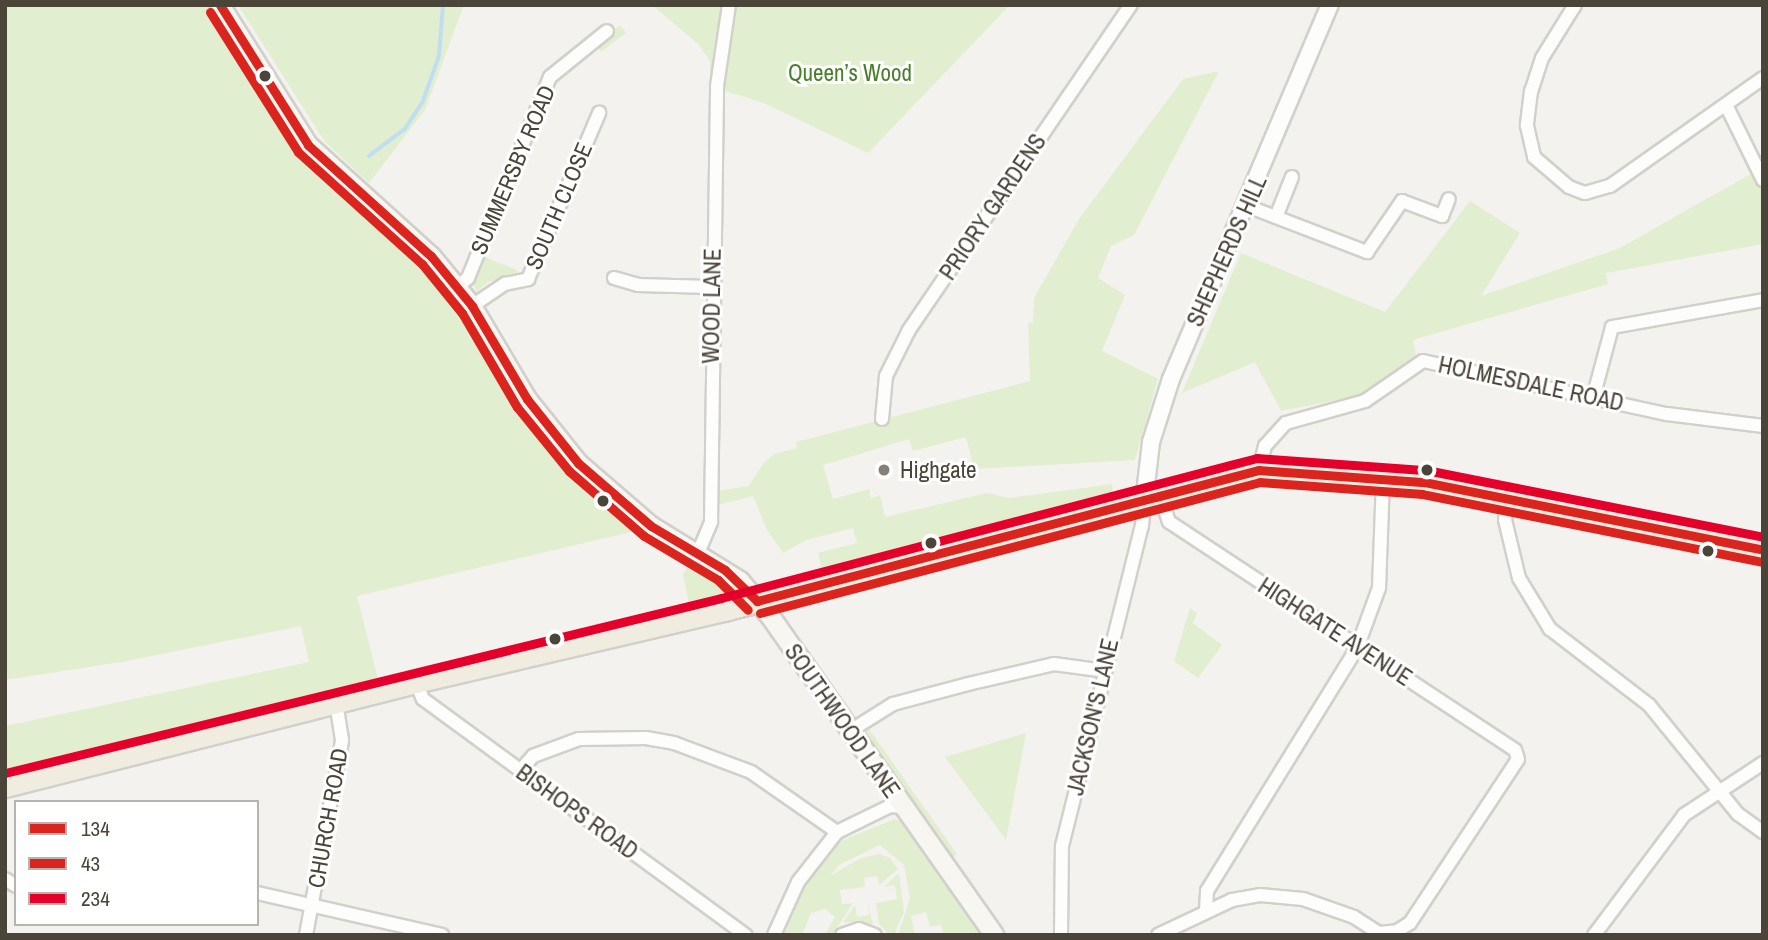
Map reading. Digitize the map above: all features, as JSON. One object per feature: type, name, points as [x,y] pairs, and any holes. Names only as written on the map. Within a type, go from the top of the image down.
[{"type":"highway","points":[[5,786],[416,682],[757,601],[1259,470],[1383,478],[1507,499],[1763,550]]},
{"type":"main road","name":"SOUTHWOOD LANE","points":[[220,5],[308,145],[431,256],[472,306],[527,399],[578,463],[651,526],[740,581],[757,601],[994,935]]},
{"type":"street","name":"WOOD LANE","points":[[698,553],[711,522],[716,86],[729,5]]},
{"type":"street","name":"PRIORY GARDENS","points":[[882,419],[886,376],[909,330],[1131,5]]},
{"type":"street","name":"SHEPHERDS HILL","points":[[1152,499],[1151,442],[1168,387],[1330,5]]},
{"type":"street","points":[[1575,5],[1542,58],[1531,91],[1527,126],[1534,157],[1555,178],[1585,193],[1609,186],[1763,78]]},
{"type":"street","name":"SUMMERSBY ROAD","points":[[457,287],[468,278],[550,77],[607,31]]},
{"type":"street","points":[[1726,105],[1763,180]]},
{"type":"street","name":"SOUTH CLOSE","points":[[472,306],[505,284],[528,279],[599,113]]},
{"type":"street","points":[[1276,217],[1292,177]]},
{"type":"street","points":[[1247,205],[1367,253],[1402,201],[1442,216],[1449,199]]},
{"type":"street","points":[[614,278],[638,285],[712,287]]},
{"type":"street","points":[[1592,398],[1612,327],[1763,300]]},
{"type":"street","name":"HOLMESDALE ROAD","points":[[1259,470],[1265,446],[1286,424],[1365,401],[1423,361],[1667,414],[1763,426]]},
{"type":"street","points":[[1158,935],[1206,911],[1207,891],[1357,648],[1379,588],[1383,478]]},
{"type":"street","name":"HIGHGATE AVENUE","points":[[1152,499],[1168,522],[1515,750],[1518,759],[1410,923],[1396,931],[1379,933],[1325,906],[1277,895],[1232,900],[1206,911]]},
{"type":"street","name":"JACKSON'S LANE","points":[[1060,935],[1062,846],[1144,519],[1152,499]]},
{"type":"street","points":[[1507,499],[1504,520],[1519,578],[1531,604],[1573,651],[1649,705],[1721,793],[1763,832]]},
{"type":"street","points":[[850,731],[893,704],[968,684],[1054,664],[1105,671]]},
{"type":"street","name":"BISHOPS ROAD","points":[[416,682],[423,699],[746,935]]},
{"type":"street","name":"CHURCH ROAD","points":[[306,935],[342,740],[336,702]]},
{"type":"street","points":[[520,771],[533,756],[579,739],[646,738],[674,743],[751,772],[837,832]]},
{"type":"street","points":[[1594,935],[1668,832],[1684,815],[1763,763]]},
{"type":"street","points":[[774,935],[798,882],[837,832],[890,806],[906,814]]},
{"type":"street","points":[[259,893],[442,935]]},
{"type":"street","points":[[842,935],[853,929],[875,935]]},
{"type":"green space","points":[[5,5],[211,5],[305,158],[419,264],[455,305],[517,405],[577,484],[636,531],[357,596],[378,679],[5,772],[5,726],[309,662],[301,626],[122,662],[5,680]]},
{"type":"green space","points":[[238,5],[464,5],[425,110],[369,183],[325,142]]},
{"type":"green space","name":"Queen’s Wood","points":[[652,5],[1010,5],[868,153],[766,104],[710,86],[710,61],[698,44]]},
{"type":"green space","points":[[620,25],[626,33],[601,52],[595,44]]},
{"type":"green space","points":[[1219,71],[1134,235],[1111,246],[1098,278],[1125,295],[1102,351],[1158,379],[1135,460],[974,469],[966,437],[913,451],[909,439],[823,465],[833,499],[869,489],[871,498],[880,495],[885,517],[987,493],[1009,498],[1112,484],[1113,496],[822,571],[818,553],[857,543],[853,528],[806,540],[783,553],[767,530],[753,496],[718,505],[718,491],[749,486],[762,465],[774,454],[797,448],[796,442],[1030,381],[1028,323],[1033,322],[1034,298],[1079,219],[1183,79]]},
{"type":"green space","points":[[1763,167],[1763,244],[1606,273],[1608,284],[1413,340],[1416,355],[1358,396],[1281,411],[1255,362],[1182,393],[1241,253],[1385,312],[1470,201],[1520,233],[1481,296],[1620,248]]},
{"type":"green space","points":[[482,256],[517,270],[517,274],[488,282],[477,291],[472,283]]},
{"type":"green space","points":[[690,562],[720,583],[723,595],[689,603],[683,575]]},
{"type":"green space","points":[[1190,608],[1197,613],[1193,623],[1222,645],[1198,678],[1174,661]]},
{"type":"green space","points":[[867,726],[957,854],[953,857],[929,827],[864,729]]},
{"type":"green space","points":[[1026,733],[1006,840],[945,757]]},
{"type":"green space","points":[[895,819],[906,824],[989,935],[944,935],[941,925],[930,927],[926,912],[911,916],[915,935],[898,935],[910,898],[904,865],[880,845],[839,865],[830,876],[861,858],[880,854],[890,858],[898,869],[879,885],[877,876],[864,878],[865,887],[840,890],[842,904],[853,903],[832,935],[826,933],[835,917],[825,909],[811,913],[802,935],[784,935],[805,887],[830,853],[843,840]]},
{"type":"green space","points":[[899,873],[904,912],[894,935],[889,935],[879,924],[876,903],[897,899],[895,885],[884,887]]},
{"type":"green space","points":[[868,904],[873,924],[843,922],[855,905],[857,917],[869,915]]},
{"type":"waterway","points":[[369,156],[405,129],[423,101],[439,56],[443,5]]},
{"type":"transit line","name":"134","points":[[220,5],[308,145],[431,256],[472,306],[527,399],[578,463],[651,526],[725,570],[757,601]]},
{"type":"transit line","name":"43","points":[[210,12],[298,152],[422,264],[462,313],[517,407],[569,471],[644,536],[718,580],[748,610]]},
{"type":"transit line","name":"234","points":[[5,773],[721,598],[1257,458],[1426,470],[1763,537]]},
{"type":"transit line","name":"134","points":[[757,601],[1259,470],[1424,482],[1763,550]]},
{"type":"transit line","name":"43","points":[[760,613],[1260,482],[1422,494],[1761,562]]},
{"type":"place","name":"Highgate","points":[[884,470]]}]
